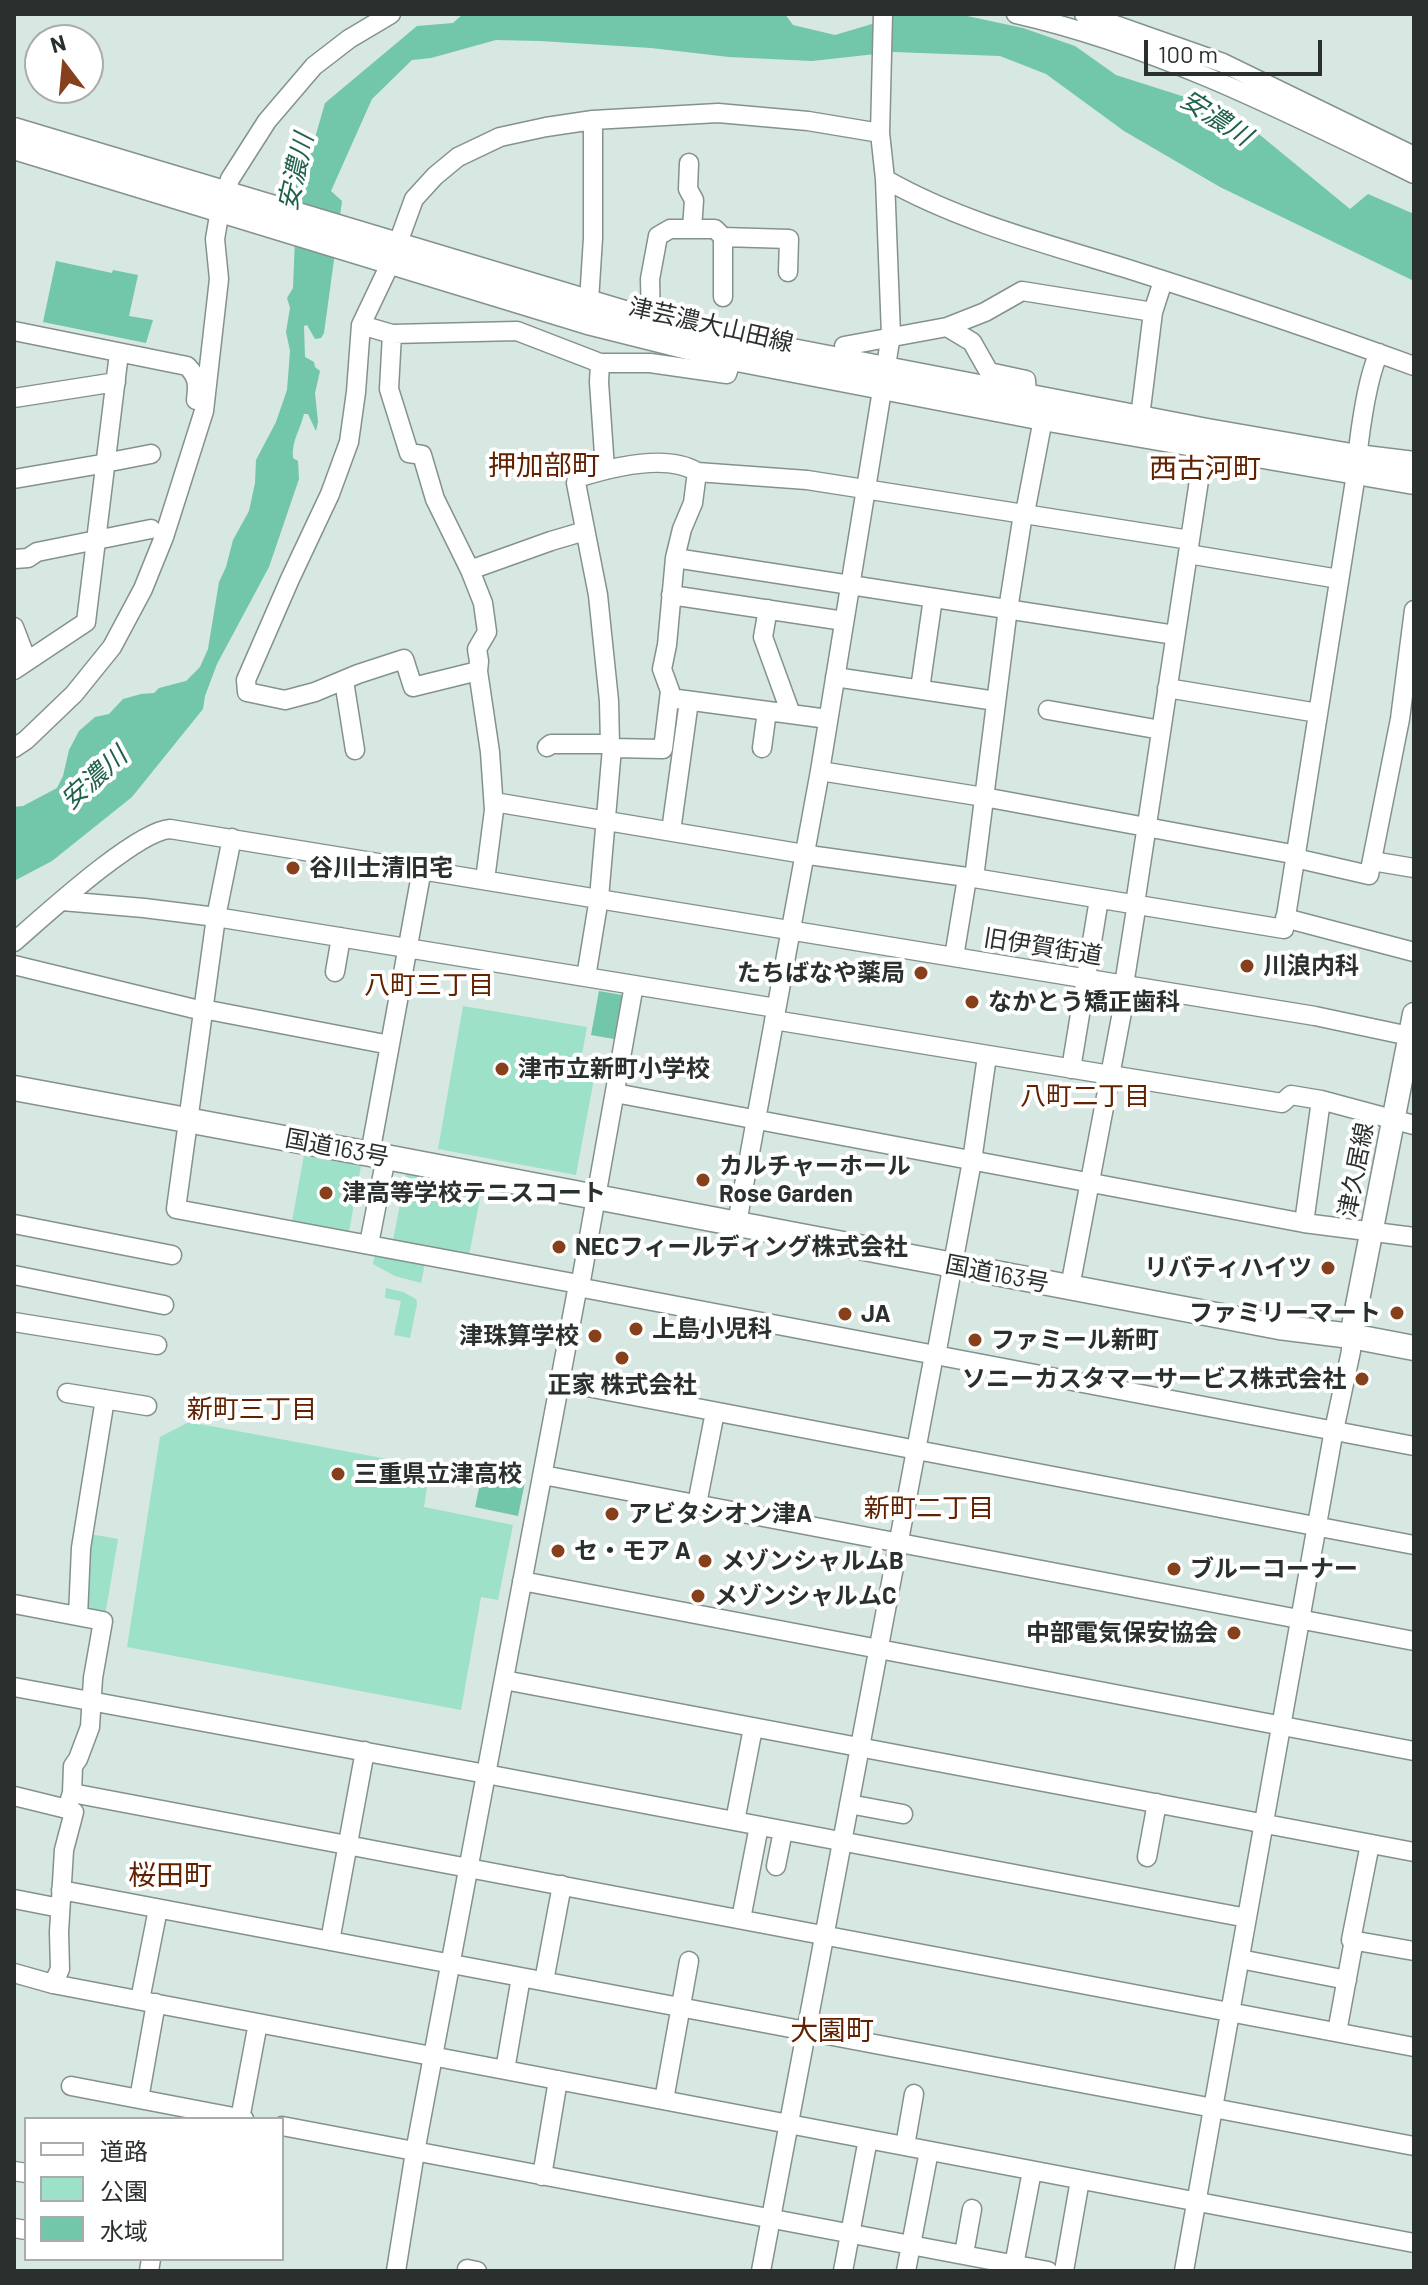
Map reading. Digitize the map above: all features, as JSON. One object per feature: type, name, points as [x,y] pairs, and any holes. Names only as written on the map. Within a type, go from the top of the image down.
[{"type":"highway","name":"国道163号","points":[[14,1088],[1279,1327],[1414,1348]]},
{"type":"main road","name":"津芸濃大山田線","points":[[14,129],[223,201],[390,251],[589,301],[678,328],[734,350]]},
{"type":"main road","name":"津芸濃大山田線","points":[[14,148],[223,201]]},
{"type":"main road","name":"津芸濃大山田線","points":[[390,251],[588,323],[884,379],[1043,419],[1205,439],[1356,465],[1414,483]]},
{"type":"main road","name":"津芸濃大山田線","points":[[884,379],[1027,396],[1140,417],[1205,439]]},
{"type":"main road","name":"津芸濃大山田線","points":[[1356,465],[1414,463]]},
{"type":"main road","name":"津久居線","points":[[1351,1336],[1370,1232],[1403,1122],[1412,1029]]},
{"type":"street","points":[[14,748],[74,694],[100,664],[124,628],[164,537],[200,426],[208,390],[219,269],[215,239],[230,179],[251,144],[314,66],[349,39],[391,14]]},
{"type":"street","points":[[737,1223],[820,771],[890,338],[885,179],[880,130],[883,14]]},
{"type":"street","points":[[1016,14],[1084,32],[1204,74],[1414,174]]},
{"type":"street","points":[[1084,14],[1127,21],[1223,63],[1414,156]]},
{"type":"street","points":[[478,671],[413,687],[404,659],[285,700],[247,692],[246,680],[330,494],[349,442],[361,325],[414,199],[458,157],[500,137],[593,120],[718,113],[880,130]]},
{"type":"street","points":[[589,301],[593,238],[593,120]]},
{"type":"street","points":[[689,163],[688,189],[694,200],[692,229]]},
{"type":"street","points":[[885,179],[960,215],[1255,309],[1414,366]]},
{"type":"street","points":[[651,320],[650,279],[658,236],[670,229],[715,229],[723,237],[789,239],[788,272]]},
{"type":"street","points":[[723,237],[723,297]]},
{"type":"street","points":[[1140,417],[1153,312],[1163,281]]},
{"type":"street","points":[[844,346],[947,327],[985,312],[1022,291],[1153,312]]},
{"type":"street","points":[[361,325],[392,334],[517,331],[600,363],[650,363],[727,374],[734,350]]},
{"type":"street","points":[[947,327],[972,342],[989,372],[1026,380],[1027,396],[1043,419],[1008,610],[984,797],[954,957]]},
{"type":"street","points":[[14,331],[187,366],[196,375],[195,409],[200,426]]},
{"type":"street","points":[[392,334],[389,389],[409,453],[422,455],[435,499],[470,570],[486,616],[487,632],[477,649],[494,802],[485,880]]},
{"type":"street","points":[[14,627],[20,666],[86,622],[119,353]]},
{"type":"street","points":[[494,802],[1284,929],[1367,397],[1379,353]]},
{"type":"street","points":[[600,363],[605,469]]},
{"type":"street","points":[[14,398],[116,382]]},
{"type":"street","points":[[1070,1287],[1126,991],[1124,985],[1146,827],[1205,439]]},
{"type":"street","points":[[14,479],[151,454]]},
{"type":"street","points":[[586,977],[599,898],[611,746],[602,620],[577,478],[605,469],[678,464],[697,472],[807,480],[1024,514],[1339,579]]},
{"type":"street","points":[[697,472],[693,503],[675,558],[662,669],[670,691],[680,699],[828,719]]},
{"type":"street","points":[[14,559],[151,529]]},
{"type":"street","points":[[470,570],[585,531]]},
{"type":"street","points":[[675,558],[1175,635]]},
{"type":"street","points":[[671,595],[844,621]]},
{"type":"street","points":[[920,689],[933,598]]},
{"type":"street","points":[[768,609],[763,637],[791,714]]},
{"type":"street","points":[[820,771],[984,797],[1292,854],[1295,858],[1369,875],[1407,720],[1414,610]]},
{"type":"street","points":[[835,677],[996,701]]},
{"type":"street","points":[[344,681],[355,750]]},
{"type":"street","points":[[1167,688],[1318,713]]},
{"type":"street","points":[[547,747],[551,744],[663,749],[680,699]]},
{"type":"street","points":[[671,831],[680,699]]},
{"type":"street","points":[[1048,710],[1161,730]]},
{"type":"street","points":[[762,748],[767,711]]},
{"type":"street","name":"旧伊賀街道","points":[[14,942],[103,867],[161,830],[232,838],[1086,979],[1412,1029]]},
{"type":"street","points":[[232,838],[216,917],[176,1218],[369,1244],[583,1288],[1414,1446]]},
{"type":"street","points":[[1372,861],[1414,868]]},
{"type":"street","points":[[369,1244],[390,1045],[422,869]]},
{"type":"street","points":[[1071,1069],[1099,899]]},
{"type":"street","points":[[62,901],[216,917],[639,984],[987,1056],[1282,1103],[1291,1095],[1403,1122]]},
{"type":"street","points":[[1285,918],[1414,952]]},
{"type":"street","points":[[335,972],[341,937]]},
{"type":"street","points":[[14,965],[203,1010],[390,1045]]},
{"type":"street","points":[[396,2271],[415,2152],[597,1198],[634,985]]},
{"type":"street","points":[[761,2271],[937,1350],[972,1161],[987,1056]]},
{"type":"street","points":[[615,1093],[1304,1223],[1414,1237]]},
{"type":"street","points":[[1304,1223],[1321,1100]]},
{"type":"street","points":[[14,1224],[172,1255]]},
{"type":"street","points":[[14,1275],[164,1305]]},
{"type":"street","points":[[14,1322],[157,1345]]},
{"type":"street","points":[[1184,2271],[1351,1351],[1351,1336]]},
{"type":"street","points":[[561,1382],[1414,1545]]},
{"type":"street","points":[[67,1393],[147,1406]]},
{"type":"street","points":[[78,1616],[81,1548],[105,1399]]},
{"type":"street","points":[[697,1504],[715,1412]]},
{"type":"street","points":[[543,1475],[1414,1641]]},
{"type":"street","points":[[522,1581],[1414,1751]]},
{"type":"street","points":[[14,1604],[103,1621],[90,1727],[73,1766],[69,1801],[74,1812],[64,1850],[60,1969],[53,1984]]},
{"type":"street","points":[[504,1680],[1414,1852]]},
{"type":"street","points":[[14,1687],[1247,1918]]},
{"type":"street","points":[[735,1821],[753,1728]]},
{"type":"street","points":[[330,1941],[365,1751]]},
{"type":"street","points":[[14,1796],[69,1801],[347,1845],[1414,2047]]},
{"type":"street","points":[[1147,1857],[1157,1803]]},
{"type":"street","points":[[849,1804],[903,1814]]},
{"type":"street","points":[[741,1919],[759,1826]]},
{"type":"street","points":[[776,1866],[783,1831]]},
{"type":"street","points":[[1370,1844],[1351,1940],[1414,1951]]},
{"type":"street","points":[[544,1981],[562,1885]]},
{"type":"street","points":[[14,1899],[61,1899],[158,1909],[1414,2146]]},
{"type":"street","points":[[139,2099],[158,1909]]},
{"type":"street","points":[[1337,2032],[1354,1940]]},
{"type":"street","points":[[1240,1959],[1347,1980]]},
{"type":"street","points":[[664,2100],[689,1961]]},
{"type":"street","points":[[14,1973],[53,1984],[1414,2243]]},
{"type":"street","points":[[505,2070],[521,1977]]},
{"type":"street","points":[[241,2117],[258,2023]]},
{"type":"street","points":[[542,2176],[558,2080]]},
{"type":"street","points":[[71,2086],[231,2117]]},
{"type":"street","points":[[905,2146],[914,2094]]},
{"type":"street","points":[[284,2126],[964,2254],[1018,2268],[1048,2271]]},
{"type":"street","points":[[843,2271],[868,2139]]},
{"type":"street","points":[[906,2271],[929,2151]]},
{"type":"street","points":[[1018,2268],[1015,2260],[1032,2171]]},
{"type":"street","points":[[1064,2271],[1080,2180]]},
{"type":"street","points":[[964,2254],[972,2209]]},
{"type":"street","points":[[467,2271],[477,2271]]},
{"type":"green space","points":[[463,1006],[587,1027],[580,1065],[596,1068],[576,1175],[438,1149]]},
{"type":"green space","name":"津高等学校テニスコート","points":[[304,1155],[361,1166],[349,1231],[292,1221]]},
{"type":"green space","name":"津高等学校テニスコート","points":[[406,1174],[482,1188],[469,1255],[393,1240]]},
{"type":"green space","points":[[375,1254],[425,1263],[421,1283],[395,1276],[373,1264]]},
{"type":"green space","points":[[386,1288],[416,1299],[410,1338],[394,1335],[401,1301],[385,1298]]},
{"type":"green space","points":[[189,1422],[430,1467],[424,1507],[513,1525],[498,1600],[481,1597],[461,1710],[127,1647],[160,1437]]},
{"type":"green space","points":[[90,1534],[118,1539],[105,1616],[86,1611]]},
{"type":"water","name":"安濃川","points":[[463,14],[785,14],[793,25],[835,35],[872,24],[882,14],[958,14],[1023,28],[1075,46],[1116,75],[1232,112],[1350,209],[1368,194],[1414,214],[1414,281],[1220,187],[1124,131],[1046,74],[1000,56],[894,52],[812,61],[496,40],[431,58],[412,60],[372,99],[331,191],[342,201],[324,333],[321,338],[315,339],[307,325],[304,326],[305,357],[314,362],[320,371],[315,393],[316,431],[308,414],[304,414],[293,452],[293,458],[298,461],[299,479],[269,567],[217,664],[203,709],[132,797],[52,861],[14,881],[14,807],[23,806],[57,788],[69,750],[79,731],[95,717],[109,714],[123,699],[154,693],[159,688],[186,681],[200,667],[208,649],[219,582],[233,540],[249,511],[256,460],[276,422],[287,390],[290,351],[286,332],[290,308],[287,298],[293,288],[295,239],[291,200],[310,155],[325,103],[417,26],[453,23]]},
{"type":"water","points":[[56,261],[112,273],[113,270],[138,275],[129,316],[153,320],[146,343],[43,322]]},
{"type":"water","points":[[599,991],[622,995],[614,1039],[591,1035]]},
{"type":"water","points":[[482,1474],[525,1482],[518,1516],[475,1507]]},
{"type":"place","name":"谷川士清旧宅","points":[[293,868]]},
{"type":"place","name":"川浪内科","points":[[1247,966]]},
{"type":"place","name":"たちばなや薬局","points":[[921,973]]},
{"type":"place","name":"なかとう矯正歯科","points":[[972,1002]]},
{"type":"place","name":"津市立新町小学校","points":[[502,1069]]},
{"type":"place","name":"カルチャーホール Rose Garden","points":[[703,1180]]},
{"type":"place","name":"津高等学校テニスコート","points":[[326,1193]]},
{"type":"place","name":"NECフィールディング株式会社","points":[[559,1247]]},
{"type":"place","name":"リバティハイツ","points":[[1328,1268]]},
{"type":"place","name":"ファミリーマート","points":[[1397,1313]]},
{"type":"place","name":"JA","points":[[845,1314]]},
{"type":"place","name":"上島小児科","points":[[636,1329]]},
{"type":"place","name":"津珠算学校","points":[[595,1336]]},
{"type":"place","name":"ファミール新町","points":[[975,1340]]},
{"type":"place","name":"正家 株式会社","points":[[622,1358]]},
{"type":"place","name":"ソニーカスタマーサービス株式会社","points":[[1362,1379]]},
{"type":"place","name":"三重県立津高校","points":[[338,1474]]},
{"type":"place","name":"アビタシオン津A","points":[[612,1514]]},
{"type":"place","name":"セ・モア A","points":[[558,1551]]},
{"type":"place","name":"メゾンシャルムB","points":[[705,1561]]},
{"type":"place","name":"ブルーコーナー","points":[[1174,1569]]},
{"type":"place","name":"メゾンシャルムC","points":[[698,1596]]},
{"type":"place","name":"中部電気保安協会","points":[[1234,1633]]},
{"type":"district","name":"押加部町","points":[[544,466]]},
{"type":"district","name":"西古河町","points":[[1205,469]]},
{"type":"district","name":"八町三丁目","points":[[429,985]]},
{"type":"district","name":"八町二丁目","points":[[1085,1096]]},
{"type":"district","name":"新町三丁目","points":[[252,1409]]},
{"type":"district","name":"新町二丁目","points":[[929,1508]]},
{"type":"district","name":"桜田町","points":[[170,1876]]},
{"type":"district","name":"大園町","points":[[832,2031]]}]
